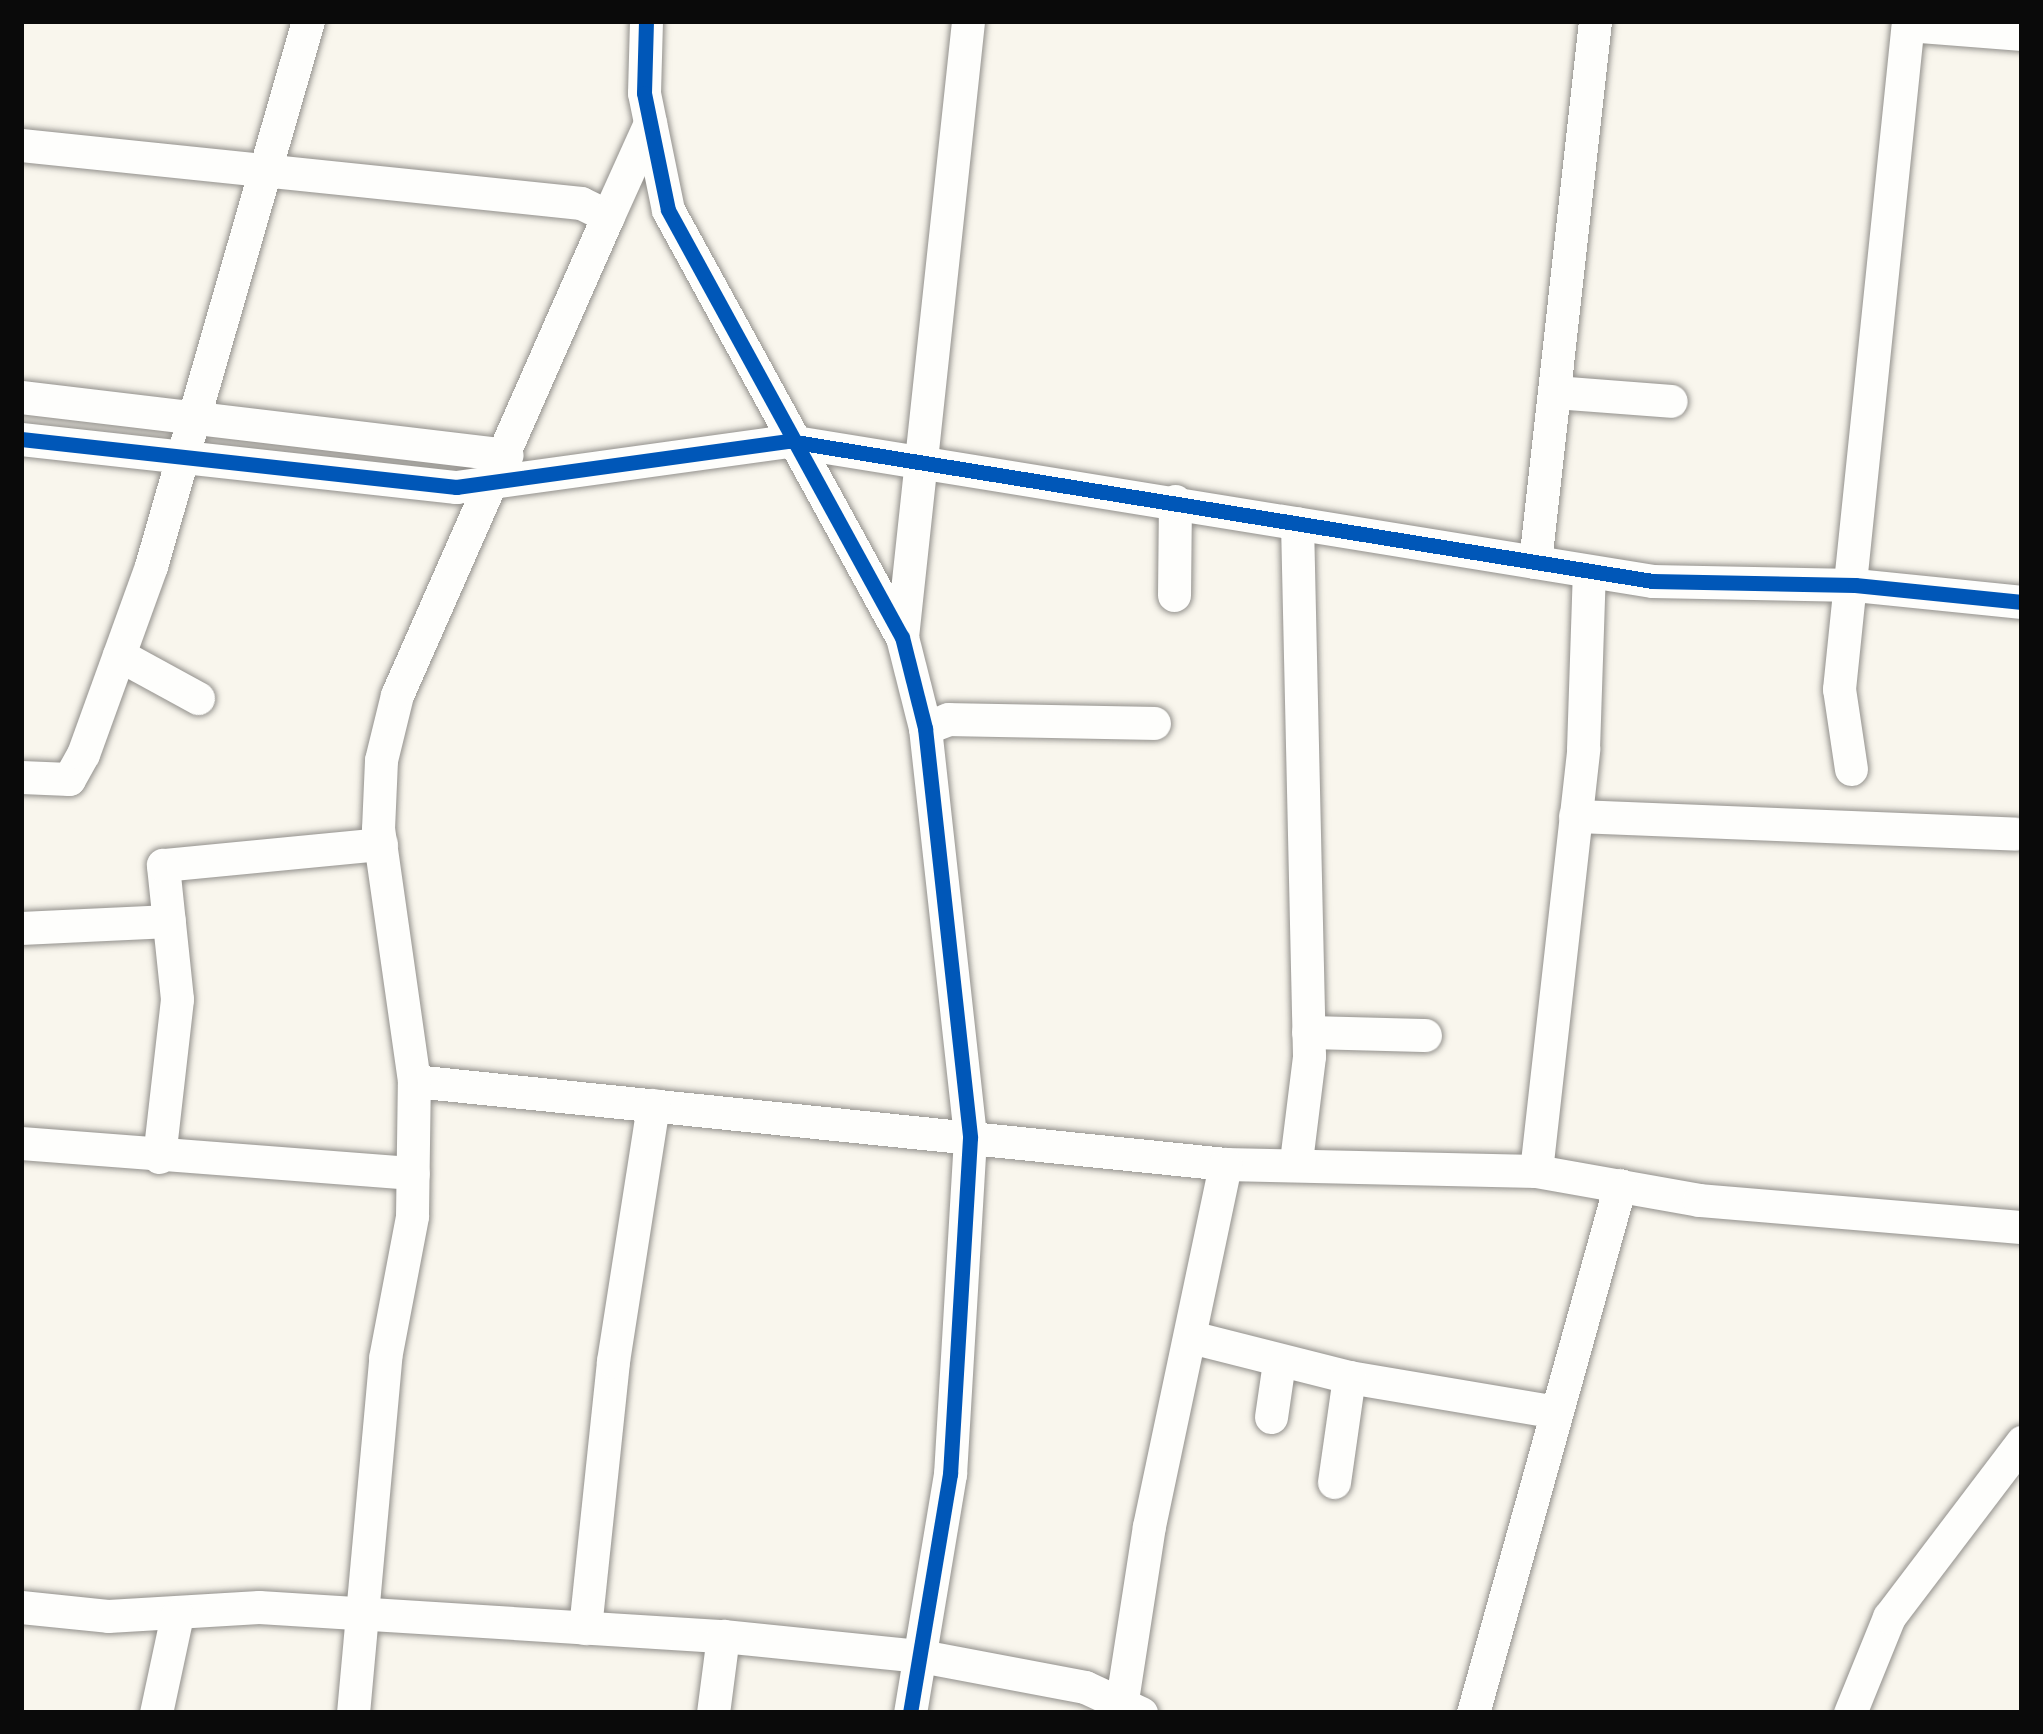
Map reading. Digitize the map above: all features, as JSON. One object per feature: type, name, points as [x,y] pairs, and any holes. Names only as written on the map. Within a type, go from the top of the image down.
[{"type":"street","points":[[21,777],[69,779],[119,656],[184,458],[308,21]]},
{"type":"street","points":[[646,21],[650,123],[668,210],[789,441],[902,637],[925,728],[970,1138],[950,1474],[910,1713]]},
{"type":"street","points":[[902,637],[927,458],[968,21]]},
{"type":"street","points":[[1535,562],[1595,21]]},
{"type":"street","points":[[1851,770],[1839,689],[1855,585],[1908,23],[2022,34]]},
{"type":"street","points":[[353,1713],[358,1617],[413,1173],[414,1081],[381,844],[381,760],[397,694],[502,468],[650,123]]},
{"type":"street","points":[[21,145],[581,203],[608,216]]},
{"type":"street","points":[[1555,392],[1671,401]]},
{"type":"street","points":[[21,397],[195,417],[502,468],[789,441],[927,458],[1652,581],[1855,585],[2022,602]]},
{"type":"street","points":[[21,439],[456,487],[502,468]]},
{"type":"street","points":[[1174,501],[1174,595]]},
{"type":"street","points":[[1296,1162],[1308,1032],[1297,523]]},
{"type":"street","points":[[1536,1171],[1575,816],[1588,572]]},
{"type":"street","points":[[119,656],[198,698]]},
{"type":"street","points":[[925,728],[948,719],[1154,723]]},
{"type":"street","points":[[1575,816],[2014,834]]},
{"type":"street","points":[[159,1157],[177,999],[163,865],[381,844]]},
{"type":"street","points":[[21,928],[169,921]]},
{"type":"street","points":[[1308,1032],[1425,1035]]},
{"type":"street","points":[[414,1081],[1225,1165],[1296,1162],[1536,1171],[1699,1200],[2022,1228]]},
{"type":"street","points":[[585,1628],[613,1361],[653,1105]]},
{"type":"street","points":[[21,1144],[413,1173]]},
{"type":"street","points":[[21,1607],[177,1615],[259,1607],[358,1617],[723,1636],[921,1656],[1085,1687],[1127,1709],[1225,1165]]},
{"type":"street","points":[[1473,1713],[1620,1185]]},
{"type":"street","points":[[1191,1337],[1348,1377],[1555,1412]]},
{"type":"street","points":[[1271,1417],[1279,1362]]},
{"type":"street","points":[[1334,1483],[1348,1377]]},
{"type":"street","points":[[1850,1713],[1889,1617],[2022,1442]]},
{"type":"street","points":[[156,1713],[177,1615]]},
{"type":"street","points":[[713,1713],[723,1636]]},
{"type":"cycle path","points":[[646,21],[644,93],[668,210],[902,637],[925,728],[970,1138],[950,1474],[910,1713]]},
{"type":"cycle path","points":[[21,439],[456,487],[789,441],[1652,581],[1855,585],[2022,602]]}]
